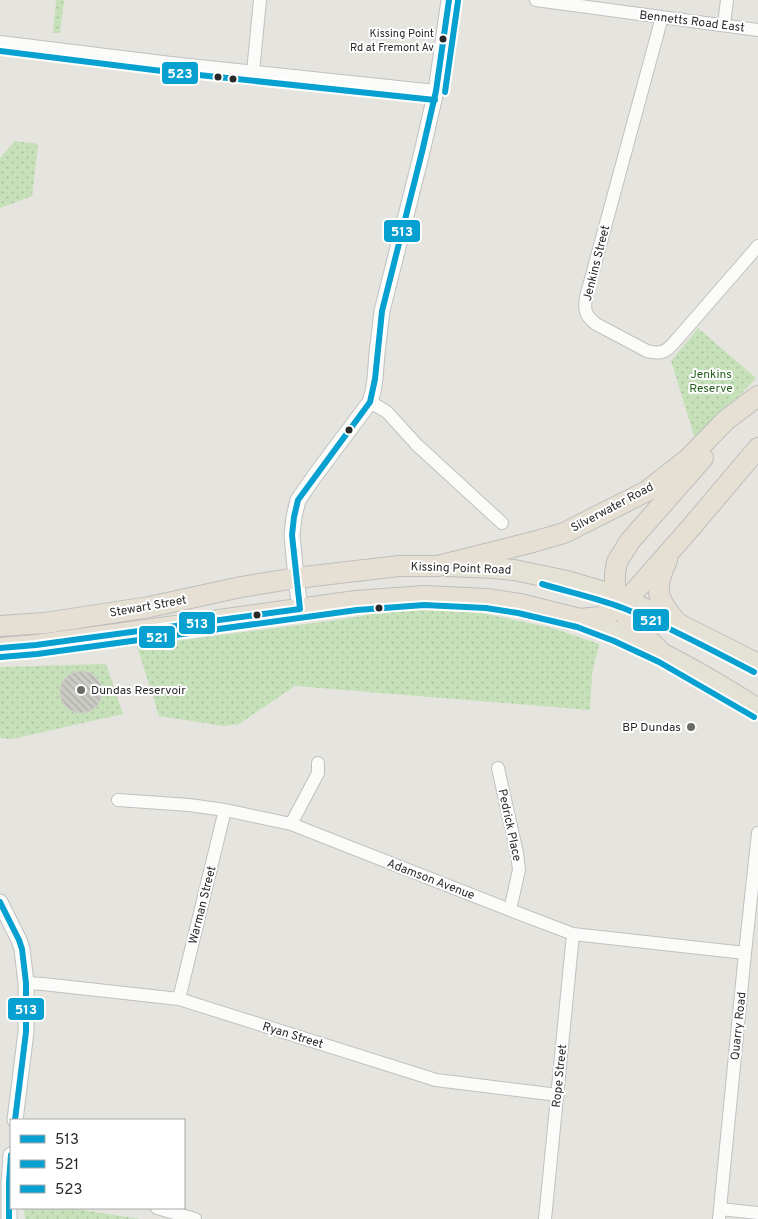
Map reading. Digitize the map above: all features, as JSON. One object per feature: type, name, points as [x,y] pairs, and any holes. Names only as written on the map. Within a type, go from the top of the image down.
[{"type":"highway","name":"Silverwater Road","points":[[438,566],[564,533],[647,492],[688,458],[726,420],[758,398]]},
{"type":"highway","name":"Silverwater Road","points":[[620,600],[615,573],[617,562],[630,541],[758,398]]},
{"type":"highway","points":[[300,609],[356,601],[424,596],[487,599],[520,604],[580,619],[600,617],[609,613],[674,545],[758,448]]},
{"type":"highway","points":[[674,545],[662,572],[659,596],[661,603],[677,623]]},
{"type":"highway","name":"Kissing Point Road","points":[[296,578],[400,566],[438,566]]},
{"type":"highway","name":"Stewart Street","points":[[0,626],[45,623],[148,607],[296,578]]},
{"type":"highway","points":[[620,600],[629,621],[663,654]]},
{"type":"highway","name":"Stewart Street","points":[[0,648],[36,645],[300,609]]},
{"type":"main road","name":"Kissing Point Road","points":[[438,566],[514,570],[567,581],[677,623],[758,664]]},
{"type":"main road","points":[[580,619],[618,633],[663,654],[758,709]]},
{"type":"street","points":[[253,72],[260,0]]},
{"type":"street","points":[[300,609],[292,535],[298,500],[370,402],[375,379],[382,311],[418,171],[436,91],[449,0]]},
{"type":"street","name":"Bennetts Road East","points":[[536,0],[758,30]]},
{"type":"street","points":[[724,25],[727,0]]},
{"type":"street","name":"Jenkins Street","points":[[662,17],[586,297],[586,314],[596,324],[647,351],[663,352],[679,337],[758,246]]},
{"type":"street","points":[[0,42],[253,72],[436,91]]},
{"type":"street","points":[[370,402],[387,412],[417,446],[502,523]]},
{"type":"street","points":[[291,824],[318,773],[318,763]]},
{"type":"street","name":"Pedrick Place","points":[[498,768],[519,870],[510,910]]},
{"type":"street","name":"Adamson Avenue","points":[[118,800],[189,805],[226,810],[291,824],[573,934],[745,953]]},
{"type":"street","name":"Warman Street","points":[[179,999],[226,810]]},
{"type":"street","name":"Quarry Road","points":[[720,1214],[758,833]]},
{"type":"street","points":[[0,902],[22,949],[26,984],[26,1032],[15,1119]]},
{"type":"street","name":"Rope Street","points":[[545,1219],[573,934]]},
{"type":"street","name":"Ryan Street","points":[[26,984],[43,984],[179,999],[436,1080],[558,1095]]},
{"type":"street","points":[[9,1219],[10,1183]]},
{"type":"street","points":[[160,1209],[195,1219]]},
{"type":"street","points":[[720,1214],[758,1213]]},
{"type":"green space","points":[[56,0],[64,0],[60,33],[53,33]]},
{"type":"green space","points":[[15,141],[38,144],[32,196],[0,208],[0,158]]},
{"type":"green space","name":"Jenkins Reserve","points":[[698,328],[756,378],[696,442],[671,361]]},
{"type":"green space","points":[[401,609],[481,613],[553,628],[599,644],[592,674],[590,710],[295,686],[239,724],[224,726],[159,716],[137,646],[344,619]]},
{"type":"green space","points":[[106,664],[123,714],[12,739],[0,738],[0,667]]},
{"type":"green space","points":[[24,1209],[75,1209],[140,1219],[25,1219]]},
{"type":"building","name":"Dundas Reservoir","points":[[81,671],[96,677],[102,692],[96,707],[81,713],[66,707],[60,692],[66,677]]},
{"type":"transit line","name":"513","points":[[0,648],[36,645],[300,609],[292,535],[298,500],[370,402],[375,379],[382,311],[436,91],[449,0]]},
{"type":"transit line","name":"523","points":[[445,92],[458,1]]},
{"type":"transit line","name":"523","points":[[0,51],[170,72],[435,100]]},
{"type":"transit line","name":"521","points":[[542,584],[593,598],[640,615],[754,672]]},
{"type":"transit line","name":"521","points":[[1,657],[37,654],[357,610],[424,605],[486,608],[518,613],[577,627],[614,641],[659,662],[754,717]]},
{"type":"transit line","name":"513","points":[[0,902],[22,949],[26,983],[26,1032],[15,1119]]},
{"type":"transit line","name":"513","points":[[9,1219],[10,1168]]},
{"type":"place","name":"Kissing Point Rd at Fremont Av","points":[[443,39]]},
{"type":"place","name":"Dundas Reservoir","points":[[81,690]]},
{"type":"place","name":"BP Dundas","points":[[691,727]]}]
